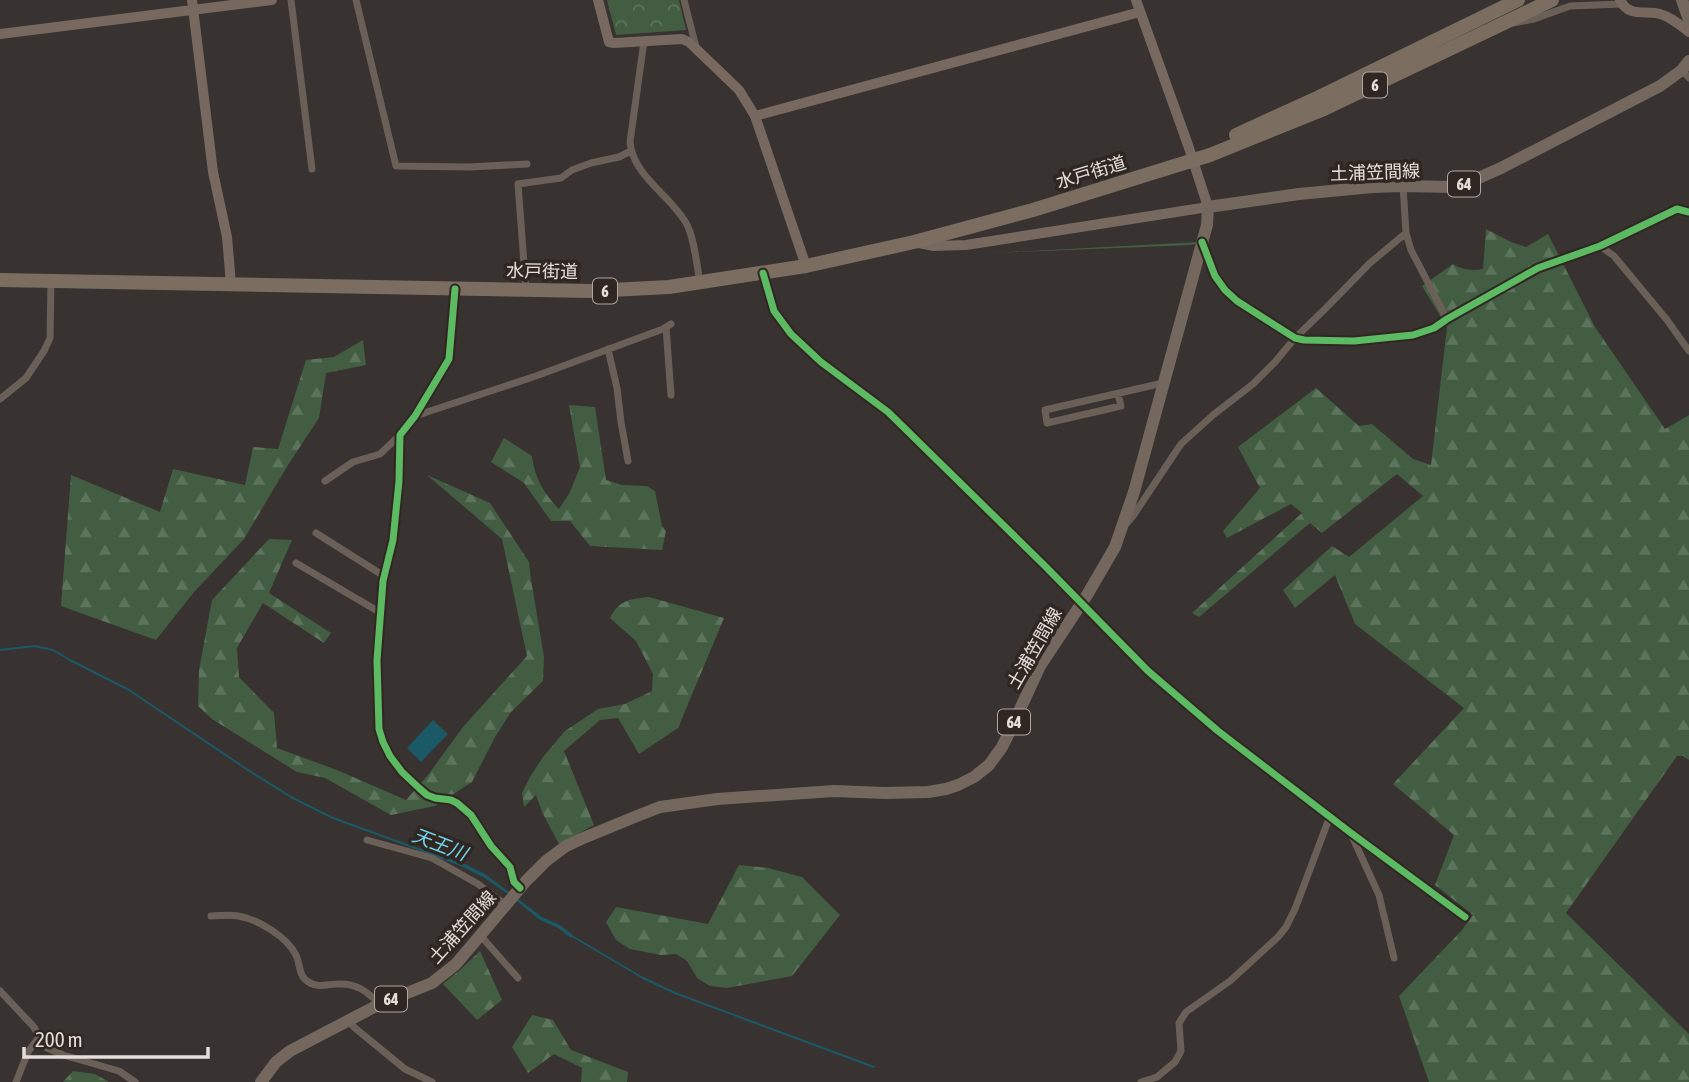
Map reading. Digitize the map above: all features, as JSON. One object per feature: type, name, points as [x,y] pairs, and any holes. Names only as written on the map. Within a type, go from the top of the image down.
[{"type":"highway","name":"水戸街道","points":[[1193,159],[1207,148],[1317,98],[1518,0]]},
{"type":"highway","name":"水戸街道","points":[[0,280],[625,290],[700,283],[806,266],[914,242],[1032,210],[1210,155],[1324,109],[1552,0]]},
{"type":"main road","points":[[1682,0],[1689,20]]},
{"type":"main road","name":"土浦笠間線","points":[[261,1082],[282,1056],[380,1004],[441,978],[540,867],[566,846],[600,830],[660,807],[717,799],[808,792],[885,793],[946,789],[974,777],[989,765],[1002,747],[1040,666],[1109,559],[1123,527],[1207,225],[1208,207],[1336,190],[1403,186],[1442,188],[1465,184],[1637,99],[1687,70]]},
{"type":"street","points":[[0,34],[192,5],[272,0]]},
{"type":"street","points":[[291,0],[312,169]]},
{"type":"street","points":[[356,0],[396,166],[469,167],[527,164]]},
{"type":"street","points":[[598,0],[609,42],[682,39],[739,90],[755,116],[806,266]]},
{"type":"street","points":[[684,0],[696,49]]},
{"type":"street","points":[[914,242],[934,246],[967,245],[1208,207],[1136,0]]},
{"type":"street","points":[[1501,23],[1520,23],[1570,6],[1621,2],[1632,12],[1662,14],[1689,32]]},
{"type":"street","points":[[192,5],[213,172],[227,237],[231,285]]},
{"type":"street","points":[[755,116],[1140,12]]},
{"type":"street","points":[[644,41],[631,151],[637,165],[688,225],[700,283]]},
{"type":"street","points":[[526,290],[518,184],[561,178],[572,170],[620,157],[631,151]]},
{"type":"street","points":[[1403,186],[1406,233],[1411,250],[1447,319]]},
{"type":"street","points":[[1202,242],[1215,275],[1237,301],[1295,338],[1354,341],[1413,335],[1434,328],[1538,268],[1600,246],[1677,209],[1689,212]]},
{"type":"street","points":[[1123,527],[1181,444],[1259,379],[1295,338],[1370,262],[1406,233]]},
{"type":"street","points":[[1600,246],[1614,256],[1689,351]]},
{"type":"street","points":[[763,273],[774,311],[791,334],[821,362],[888,412],[1082,603],[1147,671],[1219,731],[1465,918]]},
{"type":"street","points":[[0,399],[26,377],[50,338],[51,281]]},
{"type":"street","points":[[325,481],[353,462],[380,454],[415,416],[449,359],[454,289]]},
{"type":"street","points":[[415,416],[536,376],[668,325],[671,395]]},
{"type":"street","points":[[608,349],[628,461]]},
{"type":"street","points":[[1118,394],[1121,406],[1047,423],[1045,410],[1164,383]]},
{"type":"street","points":[[367,840],[432,858],[478,884],[513,896],[514,883],[510,867],[491,846],[471,815],[451,800],[427,795],[402,772],[386,749],[379,729],[377,660],[384,576],[393,540],[400,435]]},
{"type":"street","points":[[316,533],[384,576]]},
{"type":"street","points":[[296,563],[381,613]]},
{"type":"street","points":[[1141,1082],[1157,1077],[1175,1062],[1181,1051],[1179,1023],[1186,1012],[1230,981],[1286,927],[1299,900],[1330,816]]},
{"type":"street","points":[[1351,833],[1379,895],[1394,958]]},
{"type":"street","points":[[211,916],[237,916],[262,925],[283,939],[296,955],[304,979],[320,986],[358,986],[380,1004]]},
{"type":"street","points":[[480,935],[518,978]]},
{"type":"street","points":[[0,991],[33,1026],[47,1048],[119,1071],[135,1082]]},
{"type":"street","points":[[348,1021],[405,1069],[432,1082]]},
{"type":"street","points":[[16,1082],[28,1052],[39,1037]]},
{"type":"green space","points":[[607,0],[679,0],[686,30],[616,35]]},
{"type":"green space","points":[[1486,229],[1526,247],[1548,234],[1595,327],[1665,429],[1689,415],[1689,760],[1677,756],[1566,913],[1689,1034],[1689,1082],[1429,1082],[1399,996],[1473,915],[1435,885],[1454,835],[1393,784],[1464,708],[1355,624],[1335,575],[1295,608],[1283,590],[1332,546],[1349,557],[1423,496],[1397,474],[1322,533],[1310,523],[1199,617],[1192,613],[1302,513],[1291,504],[1227,538],[1223,531],[1260,488],[1238,447],[1316,388],[1359,426],[1372,424],[1413,459],[1431,465],[1447,327],[1422,286],[1453,264],[1468,270],[1483,269]]},
{"type":"green space","points":[[1199,242],[1192,245],[990,253]]},
{"type":"green space","points":[[363,340],[366,365],[326,373],[319,418],[244,539],[194,592],[156,640],[61,606],[71,475],[160,512],[173,469],[245,485],[253,447],[278,449],[306,360],[334,357]]},
{"type":"green space","points":[[569,405],[595,407],[606,480],[622,485],[647,486],[655,491],[662,526],[666,531],[662,550],[590,546],[570,521],[551,521],[524,483],[491,462],[504,438],[532,456],[541,485],[559,509],[570,492],[580,467]]},
{"type":"green space","points":[[427,475],[490,503],[529,562],[544,657],[543,681],[511,712],[472,782],[435,806],[391,815],[325,778],[297,772],[212,719],[198,706],[199,670],[212,600],[269,539],[292,540],[269,593],[331,633],[324,643],[263,603],[237,648],[239,677],[274,713],[277,748],[406,800],[463,727],[527,656],[502,539]]},
{"type":"green space","points":[[649,597],[724,618],[678,728],[639,754],[618,718],[600,720],[564,751],[594,825],[559,844],[536,795],[524,807],[522,793],[543,757],[565,731],[598,709],[625,704],[652,691],[653,674],[636,641],[610,618],[617,607],[626,602]]},
{"type":"green space","points":[[739,865],[768,868],[802,877],[840,915],[792,976],[727,988],[710,986],[697,978],[687,961],[676,954],[661,955],[630,949],[616,940],[606,922],[616,907],[708,924]]},
{"type":"green space","points":[[480,951],[502,1000],[477,1020],[443,984]]},
{"type":"green space","points":[[532,1015],[553,1020],[571,1050],[628,1072],[627,1082],[581,1082],[582,1068],[554,1054],[528,1073],[512,1047]]},
{"type":"green space","points":[[73,1071],[95,1074],[109,1082],[63,1082]]},
{"type":"water","points":[[433,720],[448,734],[421,762],[407,748]]},
{"type":"water","points":[[428,851],[485,874],[542,917],[560,925],[573,935],[571,938],[558,928],[540,920],[483,877],[426,853]]},
{"type":"waterway","name":"天王川","points":[[0,650],[34,646],[53,650],[129,690],[291,797],[333,818],[429,853]]},
{"type":"waterway","name":"天王川","points":[[572,936],[643,978],[675,993],[874,1067]]},
{"type":"cycle path","points":[[1202,242],[1215,276],[1237,301],[1295,338],[1354,341],[1413,335],[1434,328],[1538,268],[1600,246],[1677,209],[1689,212]]},
{"type":"cycle path","points":[[763,273],[774,311],[791,334],[821,362],[888,412],[1148,671],[1218,731],[1465,917]]},
{"type":"cycle path","points":[[455,289],[449,359],[415,416],[400,435],[393,540],[383,581],[377,660],[379,729],[390,756],[419,788],[427,795],[457,803],[471,815],[491,846],[510,867],[514,882],[520,888]]}]
